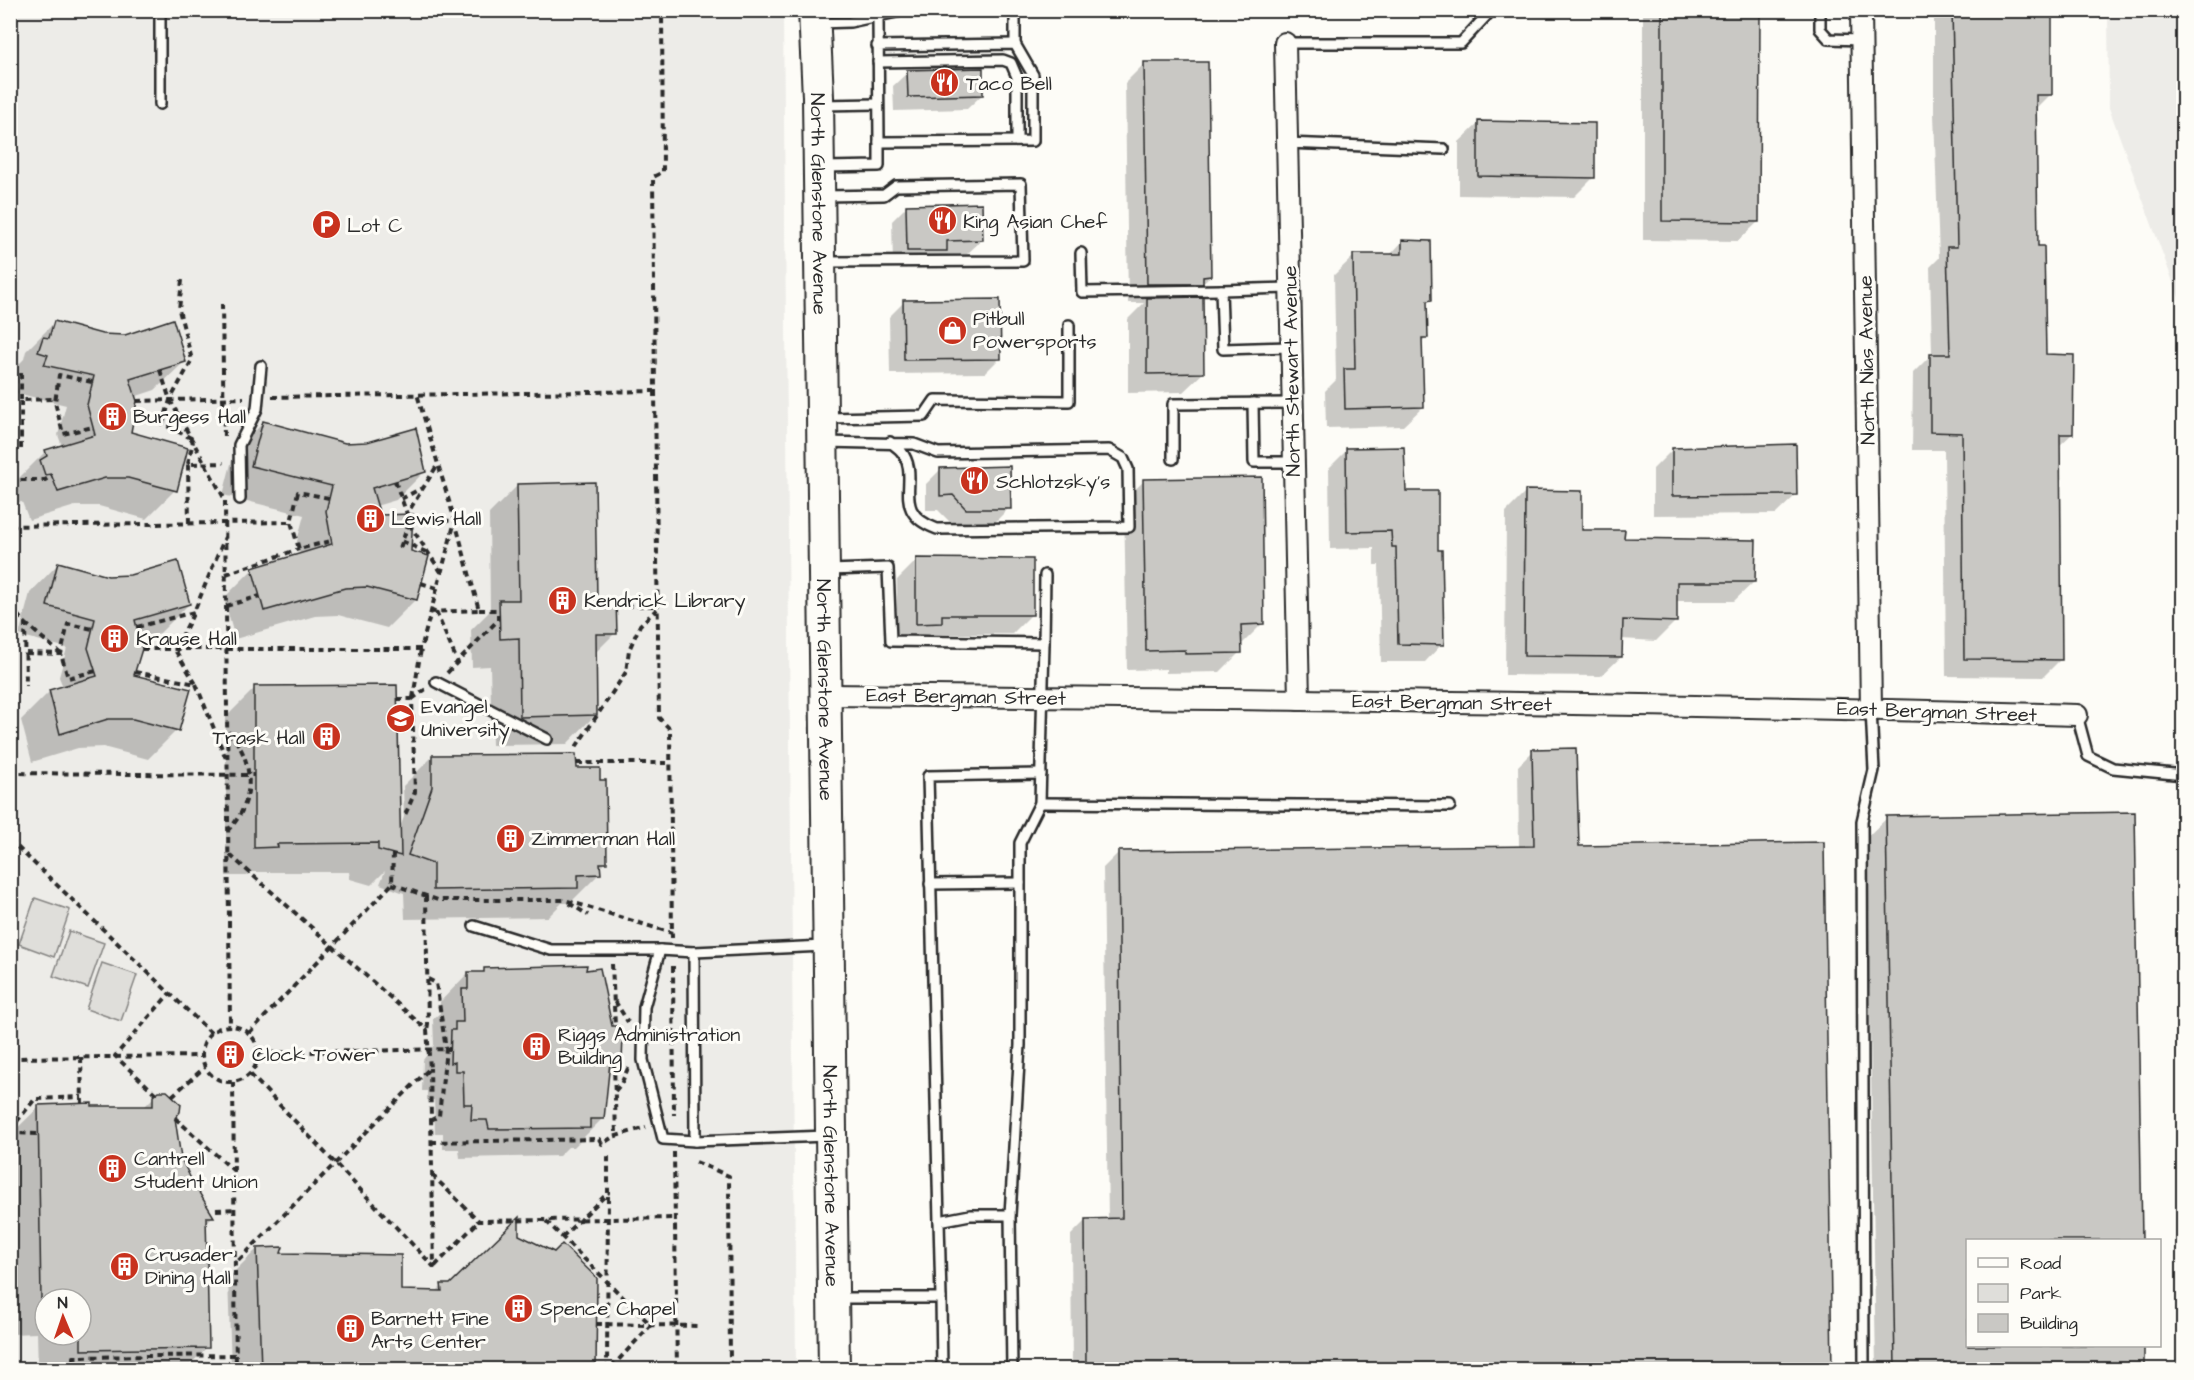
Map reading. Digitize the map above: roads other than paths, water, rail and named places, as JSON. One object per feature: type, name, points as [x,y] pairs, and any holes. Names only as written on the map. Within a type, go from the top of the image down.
[{"type":"main road","name":"North Glenstone Avenue","points":[[814,17],[818,105],[834,1370]]},
{"type":"street","name":"North Nias Avenue","points":[[1860,10],[1871,709]]},
{"type":"street","name":"North Stewart Avenue","points":[[1285,43],[1299,700]]},
{"type":"street","name":"East Bergman Street","points":[[826,695],[1871,709],[2077,715]]},
{"type":"lane","points":[[160,10],[160,104]]},
{"type":"lane","points":[[814,17],[850,22],[906,10]]},
{"type":"lane","points":[[879,142],[1033,141],[1033,75],[1015,44],[1015,10]]},
{"type":"lane","points":[[1285,43],[1461,43],[1487,15],[1487,10]]},
{"type":"lane","points":[[1820,10],[1820,29],[1829,39],[1861,40]]},
{"type":"lane","points":[[819,181],[879,166],[878,16]]},
{"type":"lane","points":[[877,46],[1015,44]]},
{"type":"lane","points":[[878,62],[1003,60],[1011,63],[1017,76],[1017,141]]},
{"type":"lane","points":[[818,105],[878,104]]},
{"type":"lane","points":[[1286,143],[1316,146],[1444,148]]},
{"type":"lane","points":[[819,181],[885,195],[896,186],[1021,184],[1023,261],[820,262]]},
{"type":"lane","points":[[1081,253],[1082,292],[1289,288]]},
{"type":"lane","points":[[1221,290],[1223,349],[1290,347]]},
{"type":"lane","points":[[822,430],[924,416],[935,400],[1070,401],[1068,325]]},
{"type":"lane","points":[[240,499],[239,445],[257,409],[261,366]]},
{"type":"lane","points":[[1253,403],[1254,462],[1293,462]]},
{"type":"lane","points":[[1173,459],[1173,404],[1292,403]]},
{"type":"lane","points":[[822,430],[914,444],[938,453],[1109,450],[1123,458],[1128,469],[1129,527],[937,529],[930,527],[923,524],[912,513],[908,468],[902,453],[890,442]]},
{"type":"lane","points":[[824,570],[888,568],[891,641],[1044,643]]},
{"type":"lane","points":[[1012,1370],[1010,1215],[1020,1045],[1020,843],[1040,803],[1045,575]]},
{"type":"lane","points":[[436,682],[547,739]]},
{"type":"lane","points":[[1864,1370],[1862,821],[1874,770],[1871,709]]},
{"type":"lane","points":[[2077,715],[2088,756],[2113,768],[2184,775]]},
{"type":"lane","points":[[942,1370],[928,776],[1041,774]]},
{"type":"lane","points":[[1040,803],[1450,806]]},
{"type":"lane","points":[[930,884],[1020,883]]},
{"type":"lane","points":[[474,926],[551,950],[694,952],[830,945]]},
{"type":"lane","points":[[660,950],[644,1006],[643,1060],[663,1139],[832,1136]]},
{"type":"lane","points":[[694,952],[696,1140]]},
{"type":"lane","points":[[939,1221],[970,1215],[1010,1215]]},
{"type":"lane","points":[[834,1298],[940,1298]]},
{"type":"place","name":"Taco Bell","points":[[945,83]]},
{"type":"place","name":"King Asian Chef","points":[[942,221]]},
{"type":"place","name":"Lot C","points":[[326,225]]},
{"type":"place","name":"Pitbull Powersports","points":[[952,330]]},
{"type":"place","name":"Burgess Hall","points":[[112,416]]},
{"type":"place","name":"Schlotzsky's","points":[[975,481]]},
{"type":"place","name":"Lewis Hall","points":[[370,518]]},
{"type":"place","name":"Kendrick Library","points":[[563,600]]},
{"type":"place","name":"Krause Hall","points":[[115,638]]},
{"type":"place","name":"Evangel University","points":[[400,718]]},
{"type":"place","name":"Trask Hall","points":[[326,737]]},
{"type":"place","name":"Zimmerman Hall","points":[[510,838]]},
{"type":"place","name":"Riggs Administration Building","points":[[537,1046]]},
{"type":"place","name":"Clock Tower","points":[[231,1054]]},
{"type":"place","name":"Cantrell Student Union","points":[[113,1169]]},
{"type":"place","name":"Crusader Dining Hall","points":[[124,1266]]},
{"type":"place","name":"Spence Chapel","points":[[519,1308]]},
{"type":"place","name":"Barnett Fine Arts Center","points":[[350,1329]]}]
